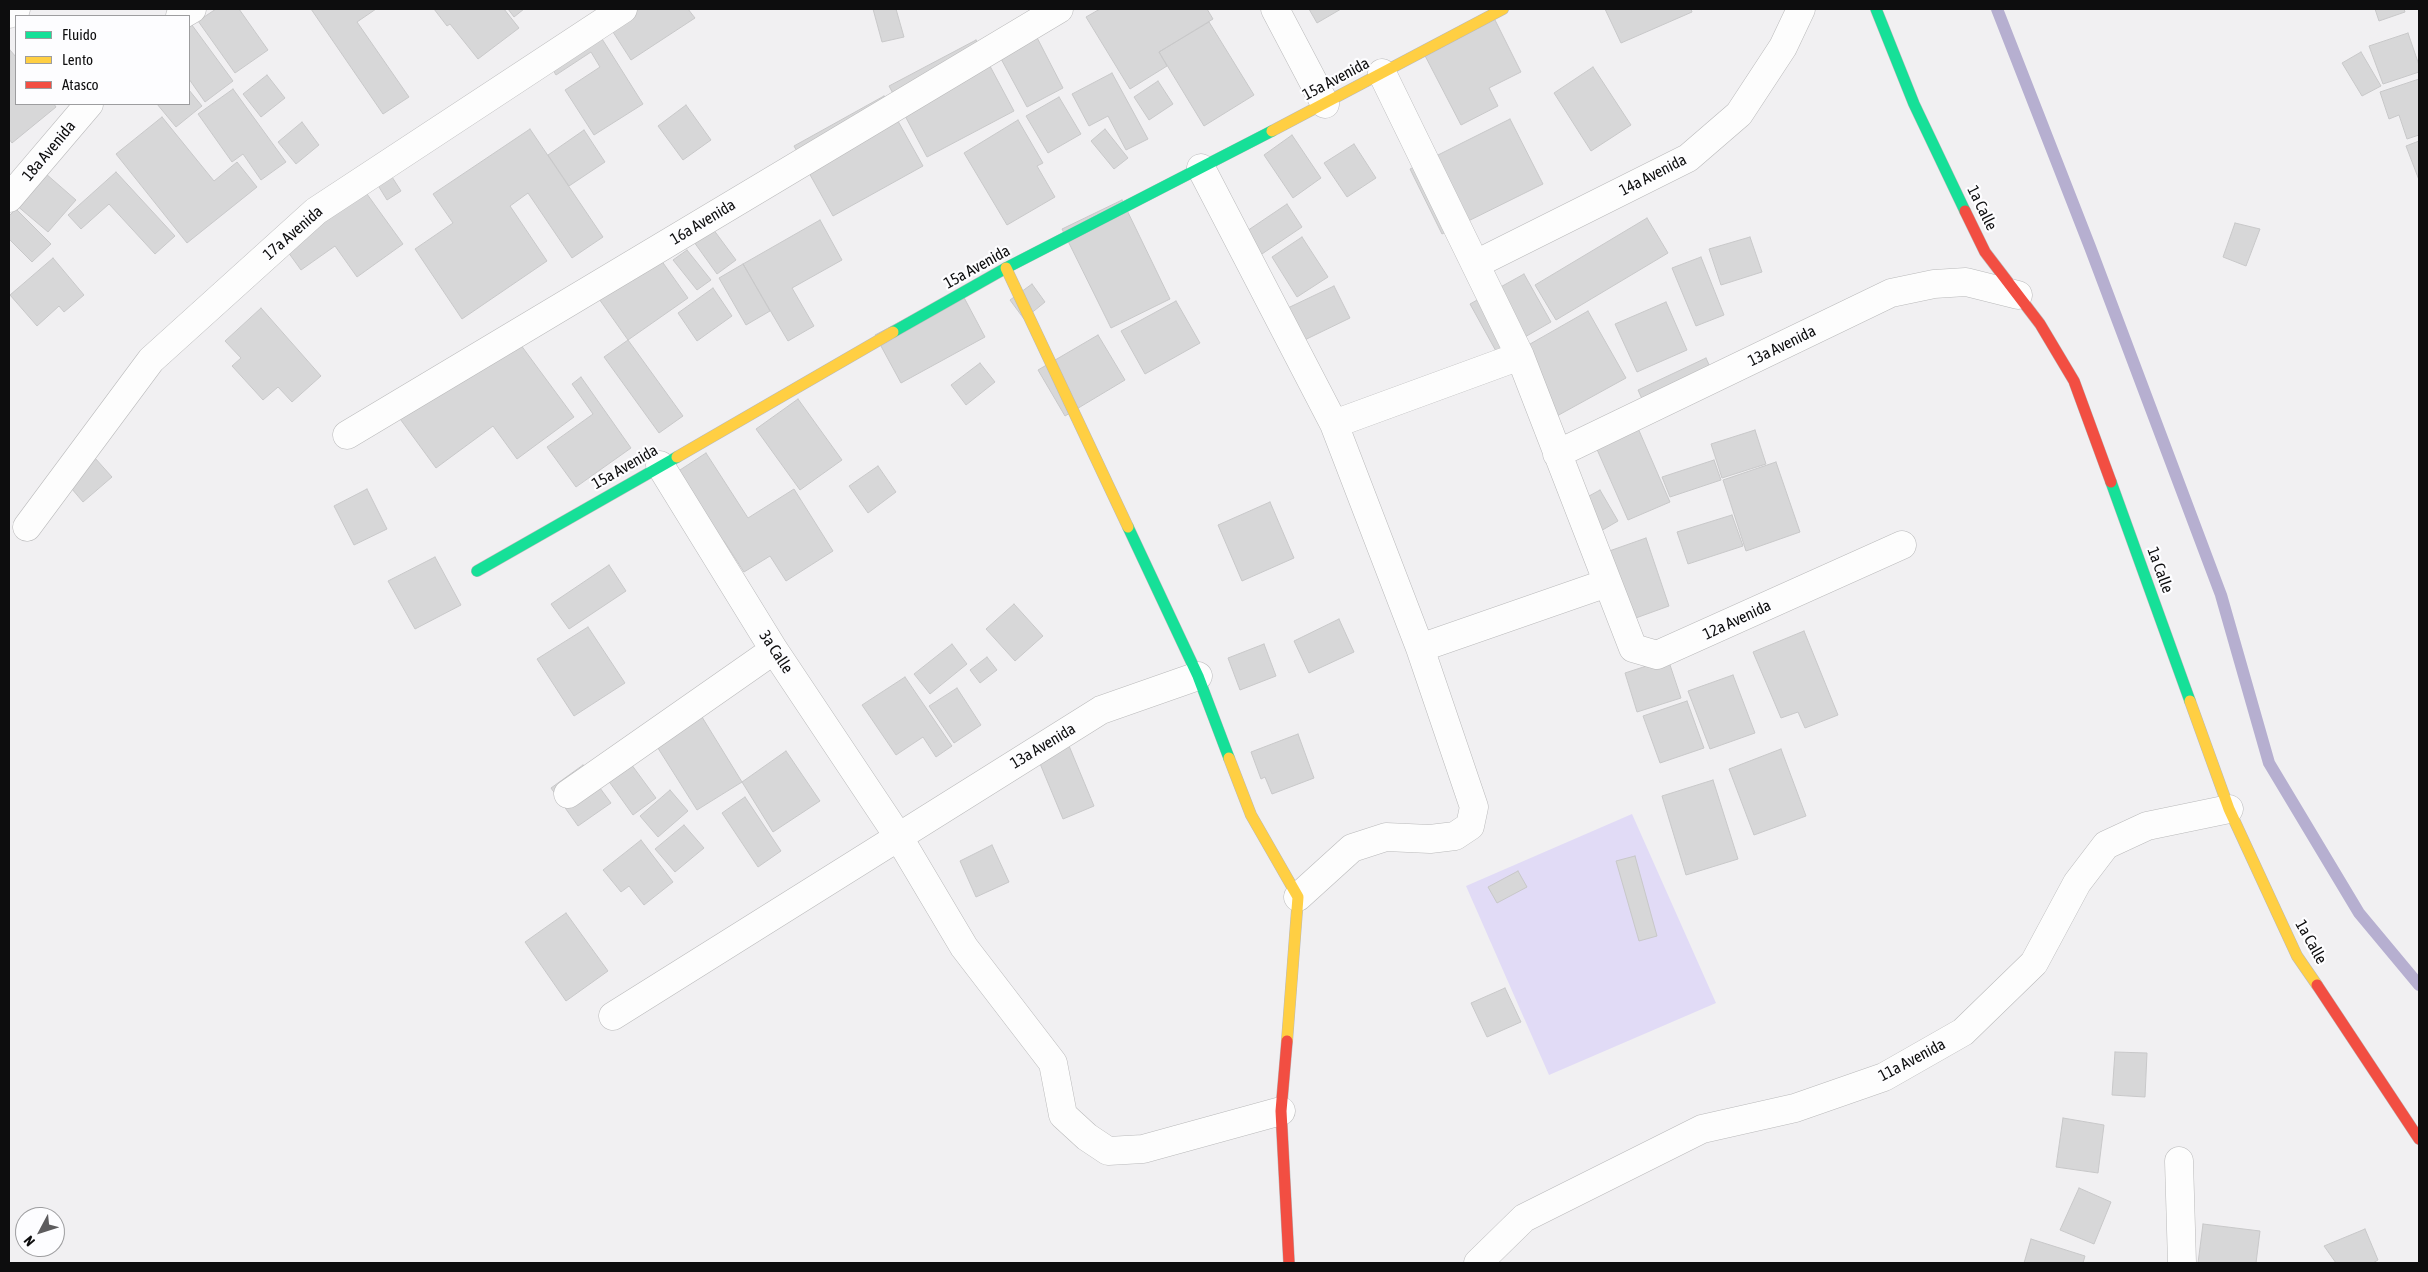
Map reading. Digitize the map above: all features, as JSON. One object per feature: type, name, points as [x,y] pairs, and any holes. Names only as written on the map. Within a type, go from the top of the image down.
[{"type":"street","points":[[9,14],[16,9]]},
{"type":"street","name":"17a Avenida","points":[[27,527],[151,360],[316,211],[622,9]]},
{"type":"street","name":"16a Avenida","points":[[347,435],[1059,9]]},
{"type":"street","points":[[1275,9],[1325,104]]},
{"type":"street","name":"15a Avenida","points":[[477,571],[1006,268],[1325,104],[1503,9]]},
{"type":"street","name":"14a Avenida","points":[[1476,264],[1688,158],[1739,114],[1783,47],[1801,9]]},
{"type":"street","name":"1a Calle","points":[[1876,9],[1914,104],[1985,252],[2040,324],[2074,381],[2229,810],[2297,956],[2419,1139]]},
{"type":"street","points":[[1382,73],[1520,356],[1608,583],[1420,648]]},
{"type":"street","name":"18a Avenida","points":[[9,198],[88,105]]},
{"type":"street","points":[[1201,168],[1334,424],[1420,648],[1474,806],[1470,826],[1455,836],[1430,839],[1386,837],[1352,848],[1298,897]]},
{"type":"street","points":[[1006,268],[1198,676],[1251,815],[1298,897],[1281,1111],[1289,1263]]},
{"type":"street","name":"13a Avenida","points":[[1557,454],[1891,293],[1934,284],[1966,282],[2018,295]]},
{"type":"street","points":[[1334,424],[1520,356]]},
{"type":"street","name":"3a Calle","points":[[660,466],[774,650],[898,836],[964,947],[1054,1063],[1063,1115],[1087,1137],[1108,1151],[1143,1149],[1281,1111]]},
{"type":"street","name":"12a Avenida","points":[[1608,583],[1633,648],[1657,655],[1902,545]]},
{"type":"street","points":[[568,794],[774,650]]},
{"type":"street","name":"13a Avenida","points":[[613,1016],[1101,710],[1198,676]]},
{"type":"street","name":"11a Avenida","points":[[1478,1263],[1524,1218],[1702,1129],[1795,1108],[1884,1077],[1963,1032],[2034,962],[2076,883],[2106,844],[2147,826],[2229,810]]},
{"type":"street","points":[[2179,1160],[2182,1263]]},
{"type":"shaded area","points":[[1632,814],[1716,1003],[1549,1075],[1466,886]]},
{"type":"building","points":[[216,9],[239,9],[268,50],[235,73],[198,21]]},
{"type":"building","points":[[311,9],[376,9],[357,22],[409,97],[383,114]]},
{"type":"building","points":[[434,9],[504,9],[519,28],[478,59],[450,24],[447,26]]},
{"type":"building","points":[[508,9],[524,9],[514,17]]},
{"type":"building","points":[[618,9],[688,9],[695,18],[631,60],[604,18]]},
{"type":"building","points":[[873,9],[896,9],[904,37],[882,42]]},
{"type":"building","points":[[1100,9],[1207,9],[1213,19],[1159,52],[1167,66],[1130,89],[1086,17]]},
{"type":"building","points":[[1309,9],[1341,9],[1317,23]]},
{"type":"building","points":[[1605,9],[1691,9],[1692,12],[1621,43]]},
{"type":"building","points":[[2375,9],[2404,9],[2405,12],[2379,21]]},
{"type":"building","points":[[1491,12],[1521,72],[1489,88],[1498,106],[1461,125],[1421,48]]},
{"type":"building","points":[[190,22],[233,81],[205,102],[190,80]]},
{"type":"building","points":[[1209,22],[1254,95],[1204,126],[1159,52]]},
{"type":"building","points":[[592,23],[643,104],[594,135],[565,90],[600,67],[591,52],[556,75],[543,54]]},
{"type":"building","points":[[1030,24],[1063,88],[1027,107],[993,44]]},
{"type":"building","points":[[2408,33],[2419,65],[2419,72],[2383,84],[2369,46]]},
{"type":"building","points":[[976,40],[1014,111],[927,157],[889,86]]},
{"type":"building","points":[[10,50],[15,56],[15,105],[55,105],[56,107],[12,143],[9,139]]},
{"type":"building","points":[[2361,52],[2381,86],[2362,96],[2342,63]]},
{"type":"building","points":[[1593,67],[1631,125],[1591,151],[1554,93]]},
{"type":"building","points":[[1112,73],[1148,139],[1126,150],[1108,116],[1089,126],[1072,94]]},
{"type":"building","points":[[267,75],[285,98],[261,117],[243,94]]},
{"type":"building","points":[[2419,79],[2419,135],[2407,139],[2399,115],[2389,119],[2380,92]]},
{"type":"building","points":[[1158,81],[1173,104],[1149,120],[1134,97]]},
{"type":"building","points":[[233,89],[286,162],[261,180],[243,154],[232,162],[198,114]]},
{"type":"building","points":[[190,91],[202,106],[176,127],[158,105],[190,105]]},
{"type":"building","points":[[884,96],[923,166],[833,216],[794,146]]},
{"type":"building","points":[[1059,97],[1081,134],[1048,153],[1026,116]]},
{"type":"building","points":[[686,105],[711,140],[683,160],[658,126]]},
{"type":"building","points":[[162,117],[214,181],[237,162],[257,187],[187,243],[116,154]]},
{"type":"building","points":[[1510,119],[1543,184],[1442,234],[1410,169]]},
{"type":"building","points":[[1018,120],[1043,163],[1037,166],[1055,197],[1007,225],[964,153]]},
{"type":"building","points":[[302,122],[319,145],[296,164],[278,142]]},
{"type":"building","points":[[530,129],[603,237],[572,258],[528,193],[510,206],[547,261],[462,319],[415,249],[453,223],[433,194]]},
{"type":"building","points":[[1105,129],[1128,158],[1114,169],[1091,141]]},
{"type":"building","points":[[584,130],[605,162],[569,186],[548,155]]},
{"type":"building","points":[[1292,135],[1321,178],[1293,198],[1264,155]]},
{"type":"building","points":[[2419,141],[2419,180],[2406,146]]},
{"type":"building","points":[[1354,144],[1376,178],[1347,197],[1324,163]]},
{"type":"building","points":[[30,160],[76,200],[48,232],[9,199]]},
{"type":"building","points":[[385,166],[401,191],[387,200],[371,174]]},
{"type":"building","points":[[116,172],[175,236],[155,254],[109,204],[81,229],[68,215]]},
{"type":"building","points":[[354,176],[403,244],[357,277],[335,246],[301,270],[275,234]]},
{"type":"building","points":[[1122,200],[1170,299],[1111,328],[1062,229]]},
{"type":"building","points":[[1287,204],[1302,227],[1253,260],[1238,237]]},
{"type":"building","points":[[16,209],[51,244],[32,262],[9,239],[9,216]]},
{"type":"building","points":[[1647,218],[1668,253],[1556,320],[1535,285]]},
{"type":"building","points":[[820,220],[842,260],[792,288],[814,326],[788,341],[743,264]]},
{"type":"building","points":[[2235,223],[2260,229],[2246,266],[2223,257]]},
{"type":"building","points":[[713,229],[736,260],[717,274],[694,242]]},
{"type":"building","points":[[1302,237],[1328,277],[1297,297],[1272,257]]},
{"type":"building","points":[[1750,237],[1762,272],[1721,285],[1709,249]]},
{"type":"building","points":[[687,250],[711,280],[697,290],[673,260]]},
{"type":"building","points":[[656,253],[688,298],[628,340],[592,289]]},
{"type":"building","points":[[1701,257],[1724,315],[1696,326],[1672,268]]},
{"type":"building","points":[[53,258],[84,295],[64,312],[59,306],[37,326],[10,295]]},
{"type":"building","points":[[743,264],[770,311],[746,325],[719,278]]},
{"type":"building","points":[[1524,274],[1551,322],[1497,353],[1470,304]]},
{"type":"building","points":[[1032,284],[1045,302],[1024,319],[1010,300]]},
{"type":"building","points":[[1334,286],[1350,318],[1286,349],[1271,316]]},
{"type":"building","points":[[713,288],[732,316],[697,341],[678,313]]},
{"type":"building","points":[[960,290],[985,337],[901,383],[875,335]]},
{"type":"building","points":[[1176,301],[1200,343],[1145,374],[1121,331]]},
{"type":"building","points":[[1666,302],[1687,350],[1637,372],[1615,324]]},
{"type":"building","points":[[261,308],[321,376],[292,402],[278,387],[263,400],[232,366],[241,358],[225,341]]},
{"type":"building","points":[[1588,311],[1626,378],[1546,422],[1509,356]]},
{"type":"building","points":[[509,329],[574,417],[517,459],[493,426],[436,468],[395,412]]},
{"type":"building","points":[[1098,335],[1125,380],[1065,416],[1038,370]]},
{"type":"building","points":[[628,340],[683,416],[659,433],[604,357]]},
{"type":"building","points":[[1706,358],[1718,385],[1650,417],[1638,390]]},
{"type":"building","points":[[980,363],[995,382],[966,405],[951,385]]},
{"type":"building","points":[[581,377],[631,448],[576,487],[547,447],[593,414],[572,384]]},
{"type":"building","points":[[798,399],[842,460],[800,490],[756,429]]},
{"type":"building","points":[[1634,419],[1670,502],[1628,520],[1592,438]]},
{"type":"building","points":[[1755,430],[1766,464],[1722,478],[1711,444]]},
{"type":"building","points":[[706,453],[748,518],[794,489],[833,551],[786,581],[770,556],[744,572],[724,541],[706,553],[660,483]]},
{"type":"building","points":[[95,458],[112,477],[83,502],[66,482]]},
{"type":"building","points":[[1714,460],[1721,480],[1670,497],[1662,477]]},
{"type":"building","points":[[1776,462],[1800,532],[1746,551],[1723,480]]},
{"type":"building","points":[[878,466],[896,492],[868,513],[849,486]]},
{"type":"building","points":[[367,489],[387,529],[354,545],[334,506]]},
{"type":"building","points":[[1600,490],[1618,521],[1587,539],[1569,507]]},
{"type":"building","points":[[1270,502],[1294,558],[1242,581],[1218,525]]},
{"type":"building","points":[[1732,515],[1743,546],[1688,564],[1677,532]]},
{"type":"building","points":[[1646,538],[1669,606],[1622,623],[1598,555]]},
{"type":"building","points":[[435,557],[461,605],[415,629],[388,581]]},
{"type":"building","points":[[609,565],[626,591],[569,629],[551,604]]},
{"type":"building","points":[[1014,604],[1043,636],[1015,661],[986,629]]},
{"type":"building","points":[[1339,619],[1354,652],[1309,673],[1294,641]]},
{"type":"building","points":[[588,627],[625,683],[574,716],[537,659]]},
{"type":"building","points":[[1804,631],[1838,715],[1805,728],[1798,712],[1781,718],[1753,652]]},
{"type":"building","points":[[952,644],[967,664],[930,694],[914,674]]},
{"type":"building","points":[[1264,644],[1276,676],[1240,690],[1228,658]]},
{"type":"building","points":[[987,657],[997,670],[980,683],[970,670]]},
{"type":"building","points":[[1668,659],[1681,698],[1637,712],[1625,673]]},
{"type":"building","points":[[1733,675],[1755,733],[1710,749],[1688,691]]},
{"type":"building","points":[[905,677],[952,746],[936,757],[923,737],[896,755],[862,705]]},
{"type":"building","points":[[957,688],[981,725],[954,743],[929,706]]},
{"type":"building","points":[[1687,701],[1704,748],[1660,763],[1643,716]]},
{"type":"building","points":[[702,717],[742,782],[697,810],[656,745]]},
{"type":"building","points":[[1298,734],[1314,778],[1272,794],[1265,777],[1261,779],[1251,752]]},
{"type":"building","points":[[1067,741],[1094,806],[1063,819],[1036,754]]},
{"type":"building","points":[[1781,749],[1806,816],[1754,835],[1729,769]]},
{"type":"building","points":[[786,751],[820,801],[773,832],[742,782]]},
{"type":"building","points":[[623,753],[656,798],[633,815],[600,769]]},
{"type":"building","points":[[583,765],[611,803],[578,826],[551,788]]},
{"type":"building","points":[[1713,780],[1738,859],[1686,875],[1662,796]]},
{"type":"building","points":[[670,790],[688,811],[658,837],[640,816]]},
{"type":"building","points":[[745,797],[781,851],[758,867],[722,813]]},
{"type":"building","points":[[684,825],[704,848],[675,872],[655,849]]},
{"type":"building","points":[[641,840],[673,882],[644,905],[629,886],[621,892],[603,870]]},
{"type":"building","points":[[992,845],[1009,882],[976,897],[960,861]]},
{"type":"building","points":[[1635,856],[1657,936],[1639,941],[1616,861]]},
{"type":"building","points":[[1518,871],[1527,887],[1497,903],[1488,887]]},
{"type":"building","points":[[566,913],[608,971],[566,1001],[525,942]]},
{"type":"building","points":[[1505,988],[1521,1022],[1487,1037],[1471,1003]]},
{"type":"building","points":[[2115,1052],[2147,1053],[2145,1097],[2112,1095]]},
{"type":"building","points":[[2063,1118],[2104,1125],[2098,1173],[2056,1167]]},
{"type":"building","points":[[2079,1188],[2111,1202],[2094,1244],[2060,1230]]},
{"type":"building","points":[[2203,1224],[2260,1231],[2256,1263],[2198,1263]]},
{"type":"building","points":[[2365,1229],[2378,1260],[2373,1263],[2336,1263],[2324,1246]]},
{"type":"building","points":[[2031,1239],[2085,1256],[2083,1263],[2024,1263]]},
{"type":"waterway","points":[[1997,9],[2090,247],[2221,595],[2269,763],[2359,913],[2419,985]]},
{"type":"traffic: fast","points":[[1876,9],[1914,104],[1965,211]]},
{"type":"traffic: fast","points":[[893,332],[1006,268],[1272,131]]},
{"type":"traffic: fast","points":[[477,571],[677,457]]},
{"type":"traffic: fast","points":[[2111,482],[2190,701]]},
{"type":"traffic: fast","points":[[1128,527],[1198,676],[1229,758]]},
{"type":"traffic: slow","points":[[1272,131],[1503,9]]},
{"type":"traffic: slow","points":[[1006,268],[1128,527]]},
{"type":"traffic: slow","points":[[677,457],[893,332]]},
{"type":"traffic: slow","points":[[2190,701],[2229,809],[2297,956],[2317,985]]},
{"type":"traffic: slow","points":[[1229,758],[1251,815],[1298,897],[1287,1041]]},
{"type":"traffic: jam","points":[[1965,211],[1985,252],[2040,324],[2074,381],[2111,482]]},
{"type":"traffic: jam","points":[[2317,985],[2419,1139]]},
{"type":"traffic: jam","points":[[1287,1041],[1281,1111],[1289,1263]]}]
